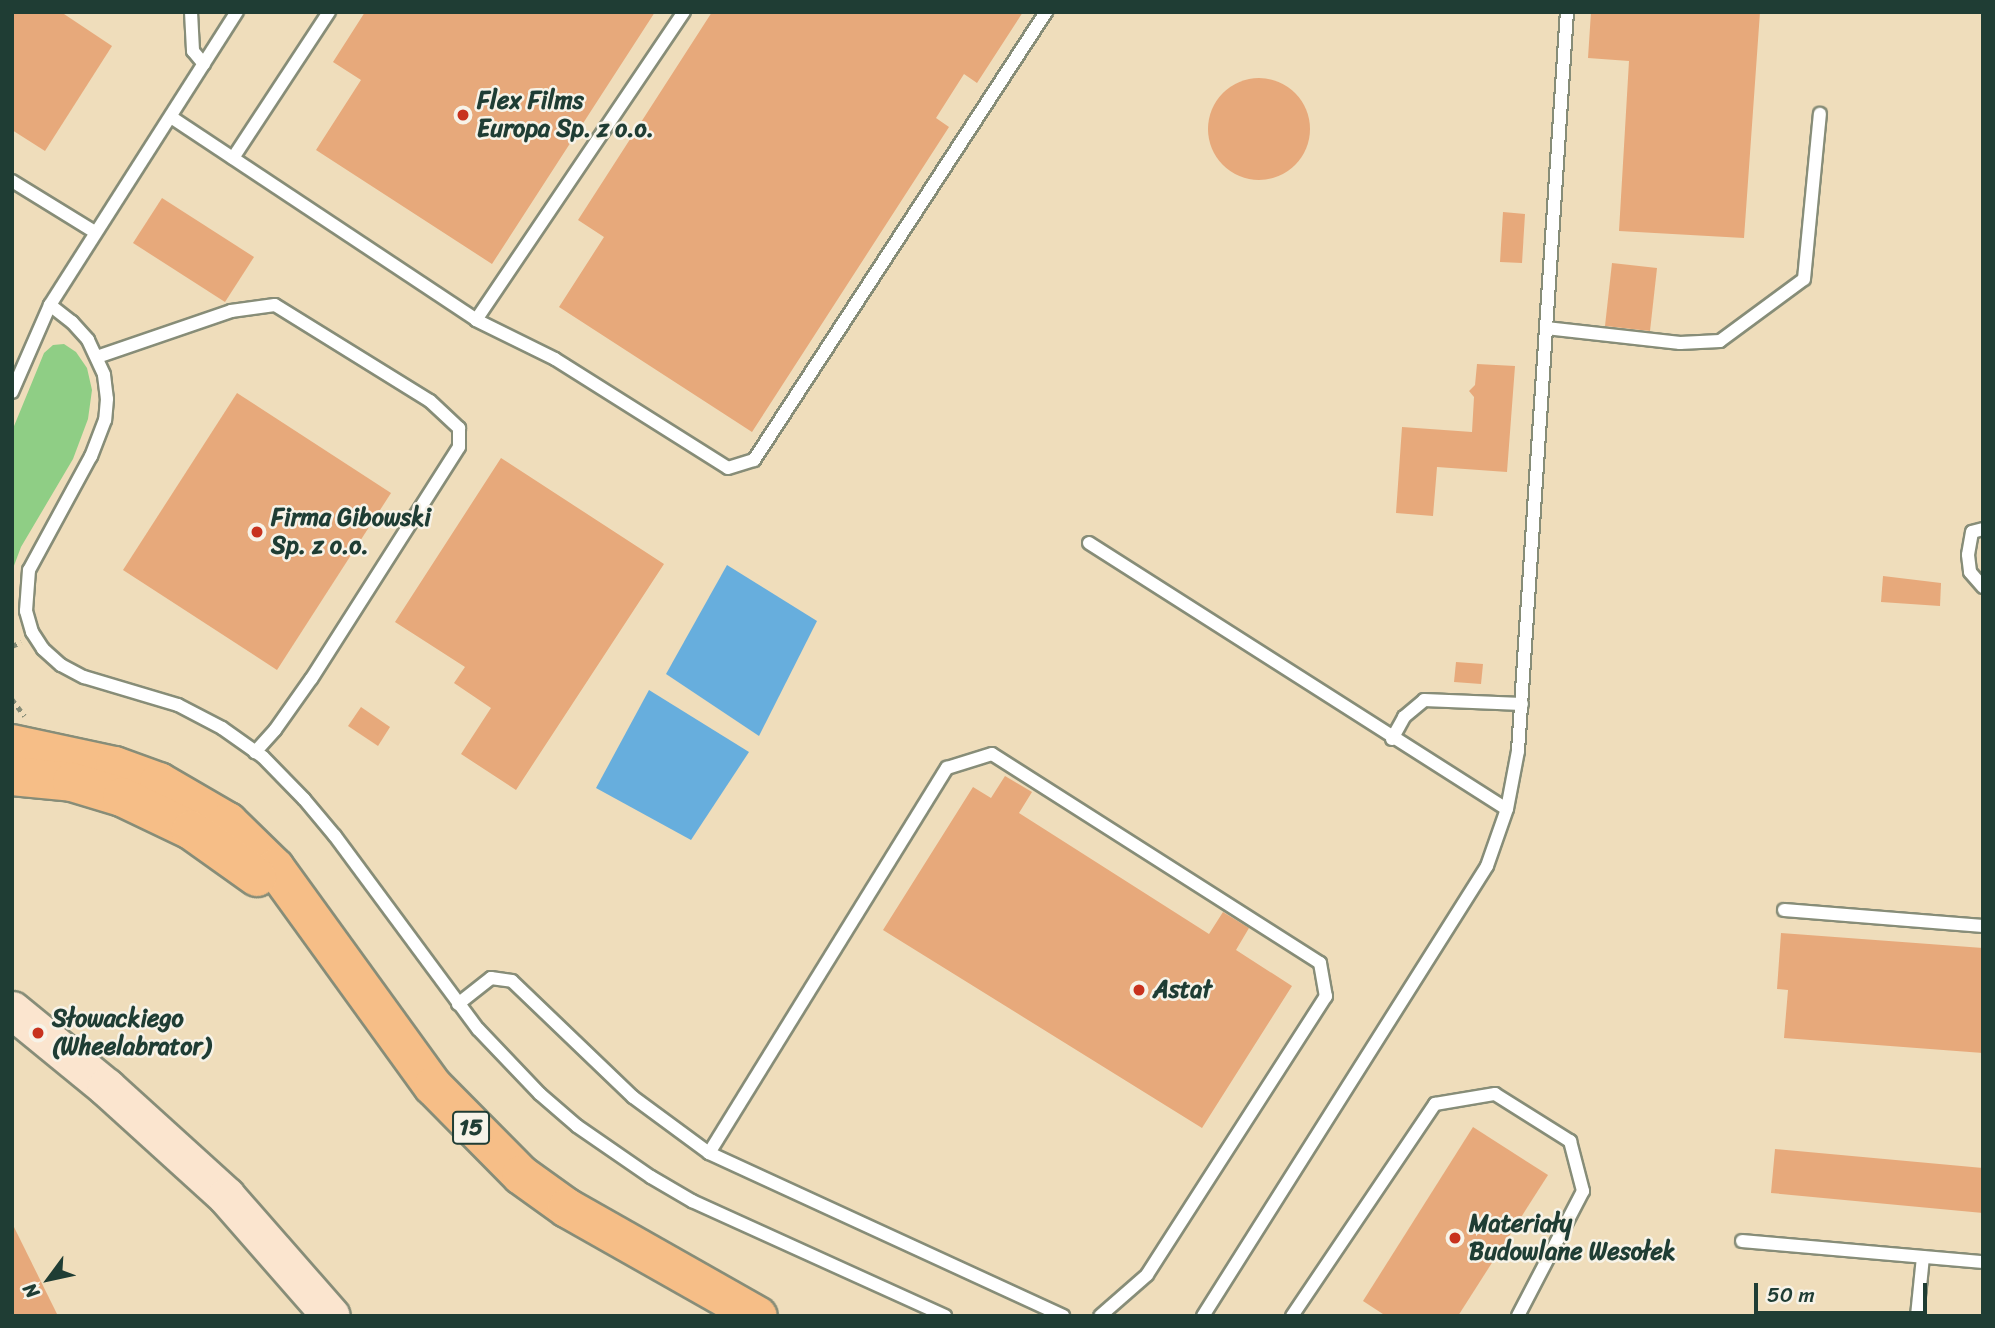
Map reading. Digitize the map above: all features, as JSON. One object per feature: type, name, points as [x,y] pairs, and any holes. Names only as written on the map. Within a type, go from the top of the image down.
[{"type":"main road","name":"15","points":[[20,732],[159,782],[198,803],[248,839],[275,868],[433,1086],[521,1175],[567,1208],[758,1316]]},
{"type":"main road","name":"15","points":[[12,776],[72,782],[155,811],[191,830],[228,855],[311,919]]},
{"type":"street","points":[[12,1010],[106,1087],[226,1196],[331,1316]]},
{"type":"lane","points":[[191,12],[193,51],[204,64]]},
{"type":"lane","points":[[12,392],[50,305],[237,12]]},
{"type":"lane","points":[[233,158],[329,12]]},
{"type":"lane","points":[[476,320],[684,12]]},
{"type":"lane","points":[[171,117],[476,320],[555,359],[728,468],[754,460],[1046,12]]},
{"type":"lane","points":[[1203,1316],[1487,866],[1507,809],[1518,751],[1567,12]]},
{"type":"lane","points":[[1546,328],[1680,343],[1720,341],[1804,279],[1820,114]]},
{"type":"lane","points":[[12,180],[95,232]]},
{"type":"lane","points":[[97,358],[231,311],[275,304],[430,401],[459,428],[459,447],[311,679],[275,730],[255,752]]},
{"type":"lane","points":[[50,305],[72,322],[97,358],[104,375],[107,400],[105,420],[91,456],[29,570],[26,611],[32,632],[43,649],[61,666],[84,677],[178,705],[222,728],[255,752],[304,799],[335,836],[458,1004],[540,1094],[586,1133],[651,1177],[716,1212],[945,1316]]},
{"type":"lane","points":[[1983,529],[1972,532],[1968,555],[1970,572],[1983,587]]},
{"type":"lane","points":[[1089,543],[1392,739],[1507,809]]},
{"type":"lane","points":[[1392,739],[1404,717],[1424,700],[1521,704]]},
{"type":"lane","points":[[709,1153],[947,768],[992,754],[1320,963],[1326,996],[1147,1275],[1100,1316]]},
{"type":"lane","points":[[1784,910],[1983,926]]},
{"type":"lane","points":[[458,1004],[491,978],[512,981],[633,1097],[709,1153],[1063,1316]]},
{"type":"lane","points":[[1292,1316],[1435,1104],[1495,1094],[1570,1141],[1583,1191],[1518,1316]]},
{"type":"lane","points":[[1742,1241],[1983,1262]]},
{"type":"lane","points":[[1917,1316],[1923,1257]]},
{"type":"path","points":[[12,699],[20,732]]},
{"type":"green space","points":[[64,344],[76,352],[87,368],[92,390],[88,419],[73,459],[21,547],[12,571],[12,431],[44,353],[53,345]]},
{"type":"water","points":[[727,565],[817,621],[759,736],[666,674]]},
{"type":"water","points":[[649,690],[749,752],[691,840],[596,788]]},
{"type":"building","points":[[12,12],[61,12],[112,46],[45,151],[12,130]]},
{"type":"building","name":"Flex Films Europa Sp. z o.o.","points":[[365,12],[655,12],[492,264],[316,150],[361,80],[333,62]]},
{"type":"building","points":[[712,12],[1023,12],[977,83],[964,74],[936,118],[949,127],[752,432],[559,307],[604,237],[578,220]]},
{"type":"building","points":[[1591,12],[1760,12],[1744,238],[1619,231],[1629,61],[1588,58]]},
{"type":"building","points":[[1259,78],[1279,82],[1295,93],[1306,109],[1310,129],[1306,149],[1295,165],[1279,176],[1259,180],[1239,176],[1223,165],[1212,149],[1208,129],[1212,109],[1223,93],[1239,82]]},
{"type":"building","points":[[162,198],[254,257],[225,302],[133,243]]},
{"type":"building","points":[[1503,212],[1525,214],[1522,263],[1500,262]]},
{"type":"building","points":[[1612,263],[1657,268],[1650,331],[1605,326]]},
{"type":"building","points":[[1477,364],[1515,366],[1507,472],[1437,467],[1433,516],[1396,513],[1402,427],[1472,432],[1474,397],[1469,391],[1475,385]]},
{"type":"building","name":"Firma Gibowski Sp. z o.o.","points":[[237,393],[391,493],[277,670],[123,570]]},
{"type":"building","points":[[501,458],[664,564],[516,790],[461,754],[491,708],[454,683],[465,667],[395,622]]},
{"type":"building","points":[[1883,576],[1941,583],[1940,606],[1881,602]]},
{"type":"building","points":[[1456,662],[1483,664],[1481,684],[1454,682]]},
{"type":"building","points":[[361,707],[390,727],[378,746],[348,726]]},
{"type":"building","points":[[1005,776],[1032,792],[1019,813],[1209,934],[1223,912],[1249,928],[1236,950],[1292,986],[1202,1128],[883,930],[973,787],[991,798]]},
{"type":"building","points":[[1781,933],[1983,948],[1983,1053],[1784,1038],[1788,990],[1777,989]]},
{"type":"building","name":"Materiały Budowlane Wesołek","points":[[1473,1127],[1548,1175],[1458,1316],[1386,1316],[1363,1301]]},
{"type":"building","points":[[1775,1149],[1983,1168],[1983,1213],[1771,1193]]},
{"type":"building","points":[[12,1223],[58,1316],[12,1316]]},
{"type":"place","name":"Flex Films Europa Sp. z o.o.","points":[[463,115]]},
{"type":"place","name":"Firma Gibowski Sp. z o.o.","points":[[257,532]]},
{"type":"place","name":"Astat","points":[[1139,990]]},
{"type":"place","name":"Słowackiego (Wheelabrator)","points":[[38,1033]]},
{"type":"place","name":"Materiały Budowlane Wesołek","points":[[1455,1238]]}]
